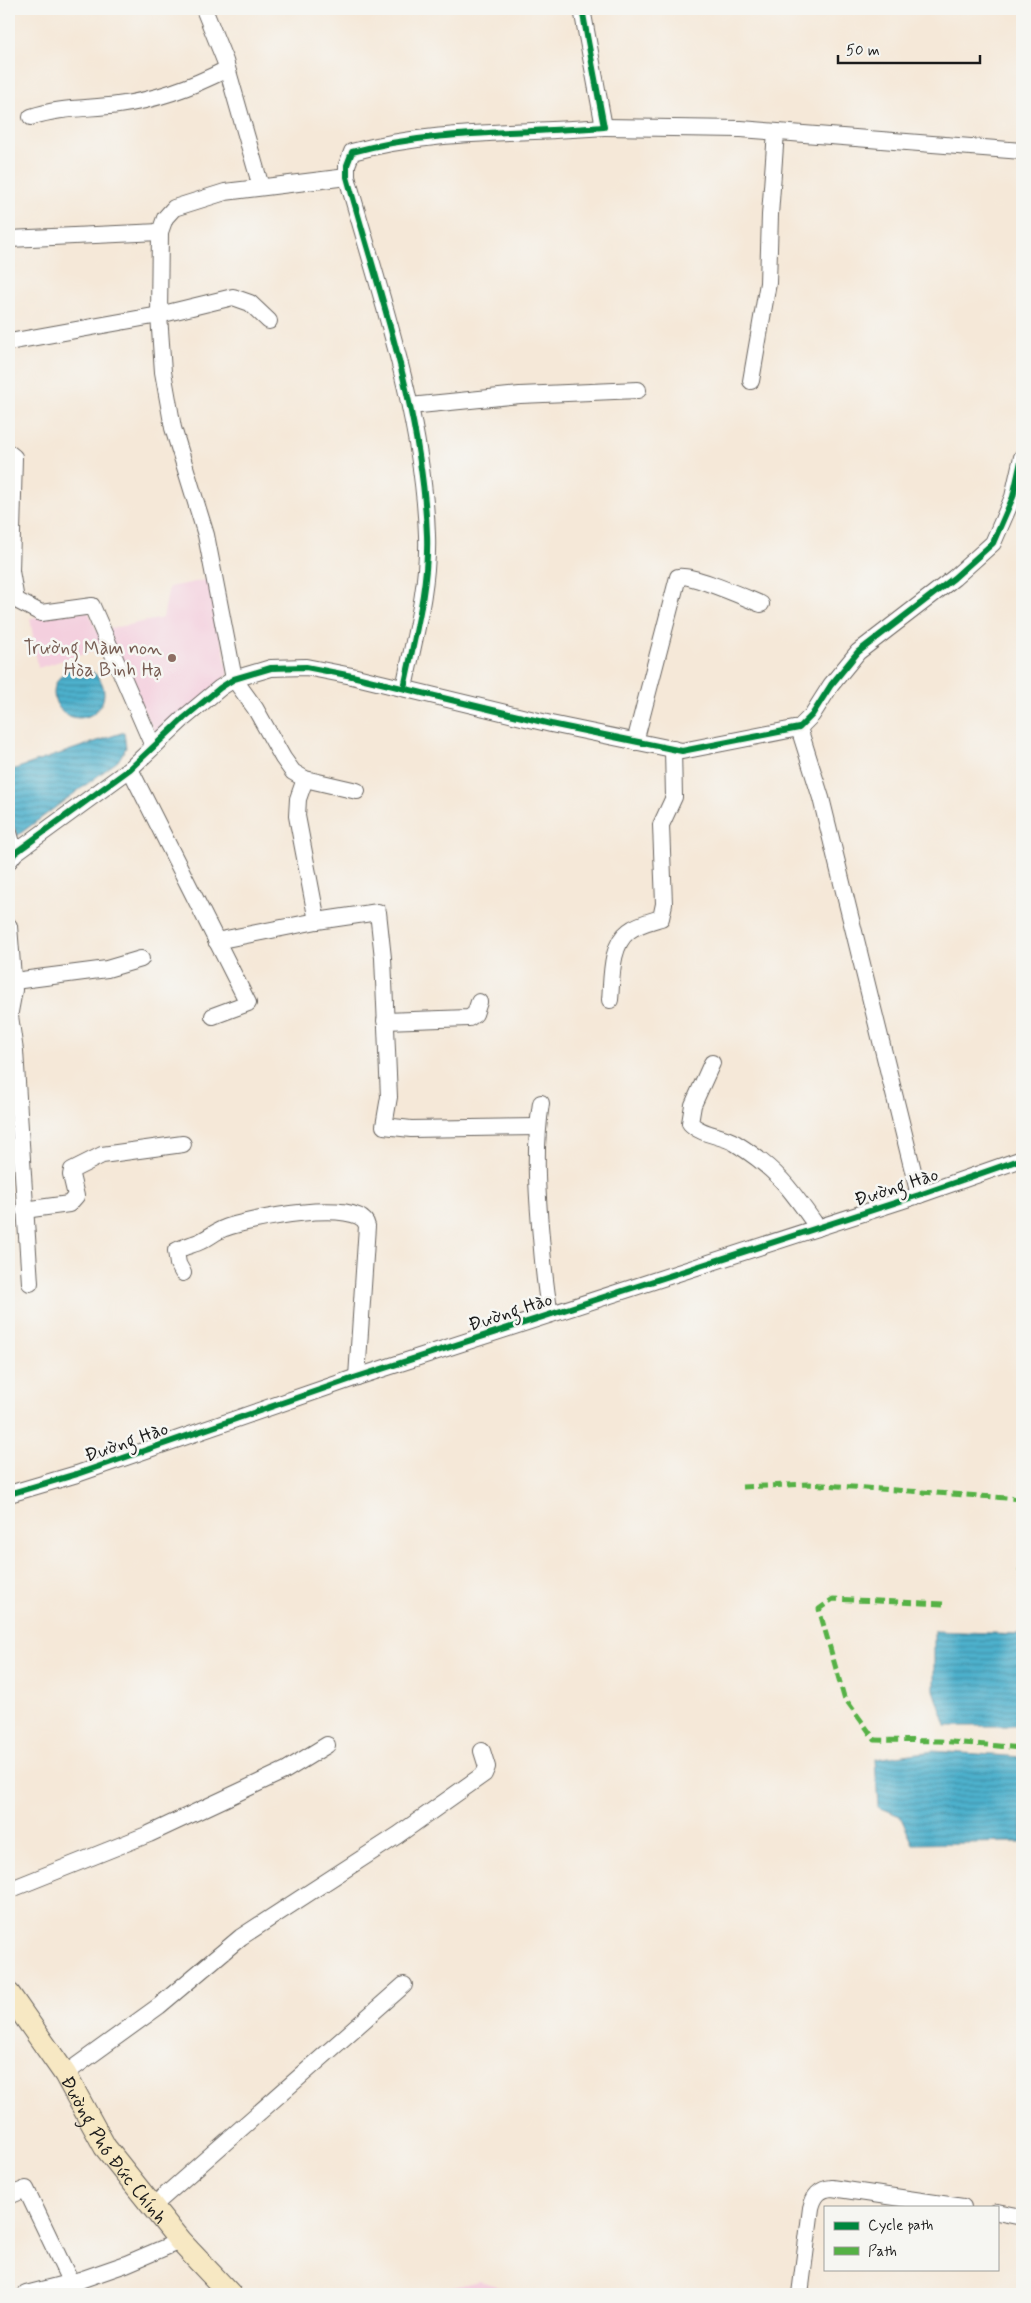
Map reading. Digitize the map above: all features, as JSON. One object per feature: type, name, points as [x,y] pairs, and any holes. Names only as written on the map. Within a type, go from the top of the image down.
[{"type":"main road","name":"Đường Phó Đức Chính","points":[[9,1994],[65,2074],[105,2147],[180,2241],[230,2294]]},
{"type":"street","points":[[204,9],[227,69],[260,187]]},
{"type":"street","points":[[582,9],[604,127]]},
{"type":"street","points":[[31,117],[48,111],[136,102],[192,87],[227,69]]},
{"type":"street","points":[[404,688],[422,597],[427,536],[421,462],[410,406],[347,177],[347,165],[352,152],[381,144],[432,137],[604,127],[776,132],[1022,151]]},
{"type":"street","points":[[751,381],[768,284],[770,215],[776,132]]},
{"type":"street","points":[[347,177],[225,192],[174,208],[165,218],[160,232],[159,315],[163,372],[173,428],[206,535],[234,679],[255,708],[293,772],[304,779],[357,791]]},
{"type":"street","points":[[9,239],[160,232]]},
{"type":"street","points":[[9,342],[159,315],[233,297],[250,303],[270,321]]},
{"type":"street","points":[[410,406],[520,395],[638,390]]},
{"type":"street","points":[[9,452],[14,457],[11,571],[16,600],[41,613],[92,606],[153,746]]},
{"type":"street","points":[[9,833],[12,857],[130,769],[184,718],[234,679],[271,668],[306,667],[682,751],[799,728],[812,715],[831,685],[858,652],[954,578],[994,542],[1012,497],[1022,457]]},
{"type":"street","points":[[635,742],[678,577],[683,575],[761,604]]},
{"type":"street","points":[[799,728],[821,798],[919,1195]]},
{"type":"street","points":[[610,1000],[613,969],[618,946],[628,931],[662,918],[664,904],[662,825],[674,797],[673,749]]},
{"type":"street","points":[[130,769],[248,1003],[213,1016]]},
{"type":"street","points":[[304,779],[298,799],[297,816],[317,921]]},
{"type":"street","points":[[216,941],[317,921],[378,912],[384,967],[389,1098],[384,1126],[411,1129],[538,1126]]},
{"type":"street","points":[[9,926],[14,981],[9,1016],[15,1059],[30,1283]]},
{"type":"street","points":[[14,981],[108,969],[141,959]]},
{"type":"street","points":[[385,1021],[469,1018],[475,1014],[479,1002]]},
{"type":"street","points":[[712,1063],[693,1105],[690,1123],[696,1128],[734,1143],[769,1166],[789,1187],[818,1228]]},
{"type":"street","points":[[541,1103],[538,1126],[537,1180],[545,1287],[550,1314]]},
{"type":"street","points":[[24,1210],[69,1204],[76,1196],[71,1175],[72,1170],[95,1158],[117,1152],[183,1144]]},
{"type":"street","name":"Đường Hào","points":[[9,1494],[76,1474],[357,1377],[919,1195],[1022,1159]]},
{"type":"street","points":[[183,1273],[178,1264],[176,1251],[201,1241],[227,1227],[312,1211],[348,1212],[361,1216],[366,1220],[367,1226],[357,1377]]},
{"type":"street","points":[[9,1890],[183,1818],[300,1763],[327,1745]]},
{"type":"street","points":[[65,2074],[159,2006],[241,1937],[398,1835],[484,1774],[487,1766],[482,1751]]},
{"type":"street","points":[[153,2206],[404,1986]]},
{"type":"street","points":[[800,2294],[811,2208],[813,2199],[821,2190],[832,2188],[956,2206]]},
{"type":"street","points":[[9,2196],[26,2189],[71,2282]]},
{"type":"street","points":[[998,2212],[1022,2217]]},
{"type":"street","points":[[26,2294],[71,2282],[133,2261],[180,2241]]},
{"type":"shaded area","name":"Trường Màm non Hòa Bình Hạ","points":[[211,579],[228,674],[158,740],[112,645],[38,668],[30,618],[88,611],[97,631],[163,618],[169,587]]},
{"type":"shaded area","points":[[479,2281],[531,2294],[449,2294],[453,2287]]},
{"type":"water","points":[[79,668],[88,670],[99,679],[104,693],[102,702],[93,713],[79,718],[70,716],[59,707],[54,693],[56,684],[65,673]]},
{"type":"water","points":[[124,732],[126,748],[118,761],[17,836],[9,812],[9,771]]},
{"type":"water","points":[[934,1631],[1022,1634],[1022,1726],[946,1726],[934,1690]]},
{"type":"water","points":[[933,1751],[1022,1757],[1022,1842],[913,1844],[900,1816],[878,1807],[875,1759]]},
{"type":"marked path","points":[[742,1487],[809,1484],[1022,1499]]},
{"type":"marked path","points":[[1018,1568],[1022,1569]]},
{"type":"marked path","points":[[943,1604],[833,1599],[819,1609],[844,1697],[875,1740],[939,1741],[1022,1748]]},
{"type":"cycle path","points":[[404,688],[426,574],[427,535],[424,490],[408,399],[385,309],[347,177],[347,165],[352,152],[414,139],[604,127],[582,9]]},
{"type":"cycle path","points":[[9,861],[15,853],[130,769],[184,718],[220,688],[234,679],[271,668],[306,667],[352,676],[551,724],[682,751],[799,728],[812,715],[831,685],[858,652],[954,578],[993,543],[1013,497],[1022,457]]},
{"type":"cycle path","points":[[9,1494],[77,1474],[357,1377],[919,1195],[1022,1159]]},
{"type":"place","name":"Trường Màm non Hòa Bình Hạ","points":[[172,658]]}]
